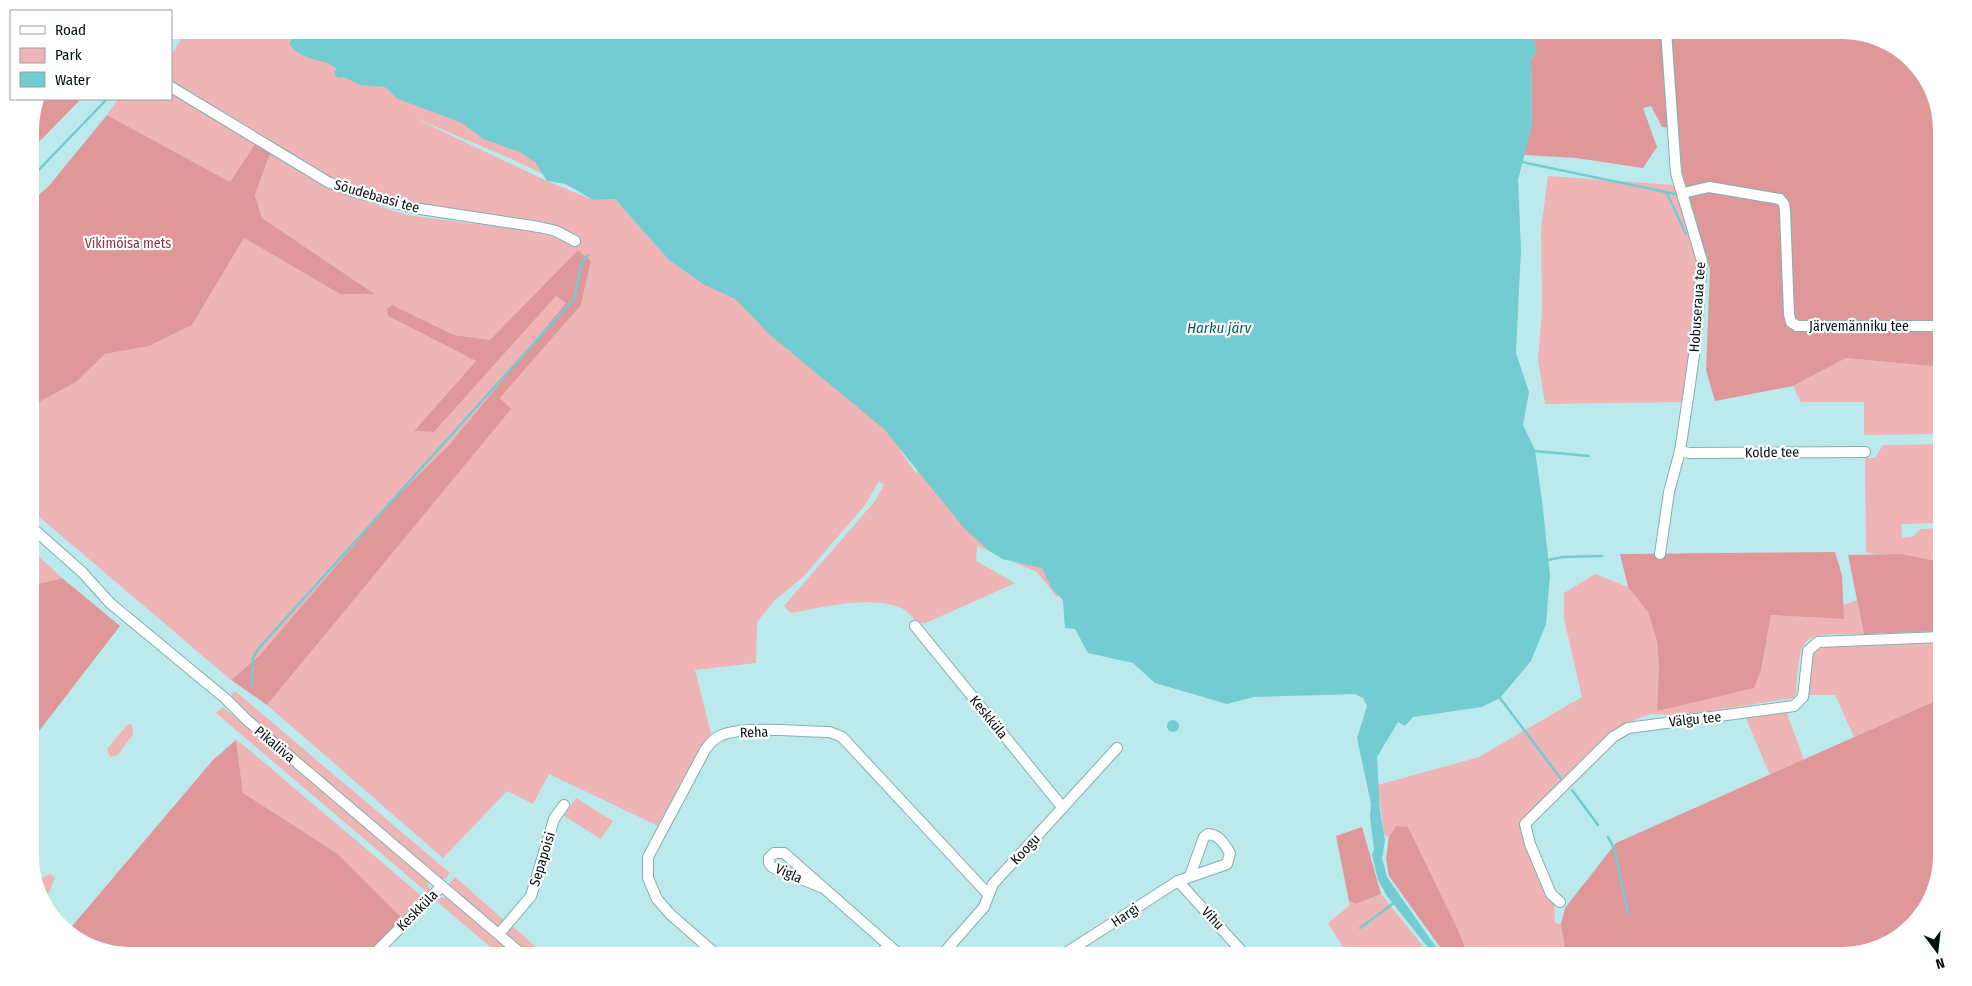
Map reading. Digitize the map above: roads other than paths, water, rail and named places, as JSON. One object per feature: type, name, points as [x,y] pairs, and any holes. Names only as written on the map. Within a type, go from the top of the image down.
[{"type":"street","name":"Hobuseraua tee","points":[[1660,554],[1669,492],[1680,451],[1695,348],[1702,261],[1676,173],[1667,39]]},
{"type":"street","name":"Sõudebaasi tee","points":[[172,88],[328,182],[355,192],[414,208],[540,227],[556,231],[575,241]]},
{"type":"street","name":"Järvemänniku tee","points":[[1683,193],[1709,187],[1780,199],[1784,204],[1785,211],[1788,314],[1791,322],[1797,326],[1933,326]]},
{"type":"street","name":"Kolde tee","points":[[1680,451],[1689,453],[1865,452]]},
{"type":"street","name":"Pikaliiva","points":[[39,534],[82,572],[110,603],[220,693],[247,720],[514,947]]},
{"type":"street","name":"Keskküla","points":[[915,626],[1063,808]]},
{"type":"street","name":"Välgu tee","points":[[1560,902],[1551,894],[1530,844],[1525,824],[1620,731],[1654,723],[1684,722],[1794,706],[1803,697],[1808,651],[1818,642],[1933,637]]},
{"type":"street","name":"Reha","points":[[708,947],[657,900],[648,878],[648,857],[705,750],[713,740],[722,735],[744,731],[830,732],[842,737],[988,894]]},
{"type":"street","name":"Koogu","points":[[949,947],[984,907],[993,884],[1117,748]]},
{"type":"street","name":"Sepapoisi","points":[[499,934],[531,896],[554,820],[564,805]]},
{"type":"street","name":"Hargi","points":[[1084,947],[1178,881],[1227,864],[1230,853],[1214,834],[1204,836],[1190,876]]},
{"type":"street","name":"Vigla","points":[[822,887],[772,867],[769,863],[769,858],[774,853],[784,853],[890,947]]},
{"type":"street","name":"Vihu","points":[[1178,881],[1238,947]]},
{"type":"street","name":"Keskküla","points":[[381,947],[442,886]]},
{"type":"water","name":"Harku järv","points":[[292,39],[1534,39],[1536,51],[1531,61],[1532,125],[1518,180],[1521,249],[1516,353],[1529,392],[1523,425],[1535,450],[1542,501],[1550,575],[1546,624],[1531,661],[1500,698],[1482,707],[1413,717],[1405,726],[1398,722],[1377,757],[1380,811],[1385,840],[1382,858],[1387,877],[1436,947],[1428,947],[1387,896],[1378,880],[1372,855],[1374,849],[1370,816],[1371,804],[1357,738],[1367,706],[1363,698],[1355,694],[1254,697],[1227,704],[1155,683],[1133,663],[1088,653],[1075,629],[1065,628],[1063,600],[1052,589],[1042,568],[1002,559],[987,549],[963,527],[884,429],[770,335],[735,299],[703,284],[669,260],[615,199],[593,200],[566,184],[547,181],[536,163],[520,152],[483,139],[462,123],[398,99],[385,87],[360,85],[344,77],[339,78],[334,75],[336,68],[300,54],[289,44]]},
{"type":"water","points":[[1171,720],[1175,720],[1179,726],[1175,732],[1171,732],[1167,728],[1167,724]]},
{"type":"waterway","points":[[39,170],[106,100]]},
{"type":"waterway","points":[[1522,162],[1675,194]]},
{"type":"waterway","points":[[1667,193],[1686,234]]},
{"type":"waterway","points":[[252,686],[253,658],[259,648],[574,299],[582,262],[588,255]]},
{"type":"waterway","points":[[1535,451],[1589,456]]},
{"type":"waterway","points":[[1548,560],[1562,557],[1602,556]]},
{"type":"waterway","points":[[1500,698],[1561,779]]},
{"type":"waterway","points":[[1572,790],[1598,825]]},
{"type":"waterway","points":[[1608,837],[1614,848],[1628,913]]},
{"type":"waterway","points":[[1360,928],[1395,902]]},
{"type":"park label","name":"Vikimõisa mets","points":[[128,243]]}]
